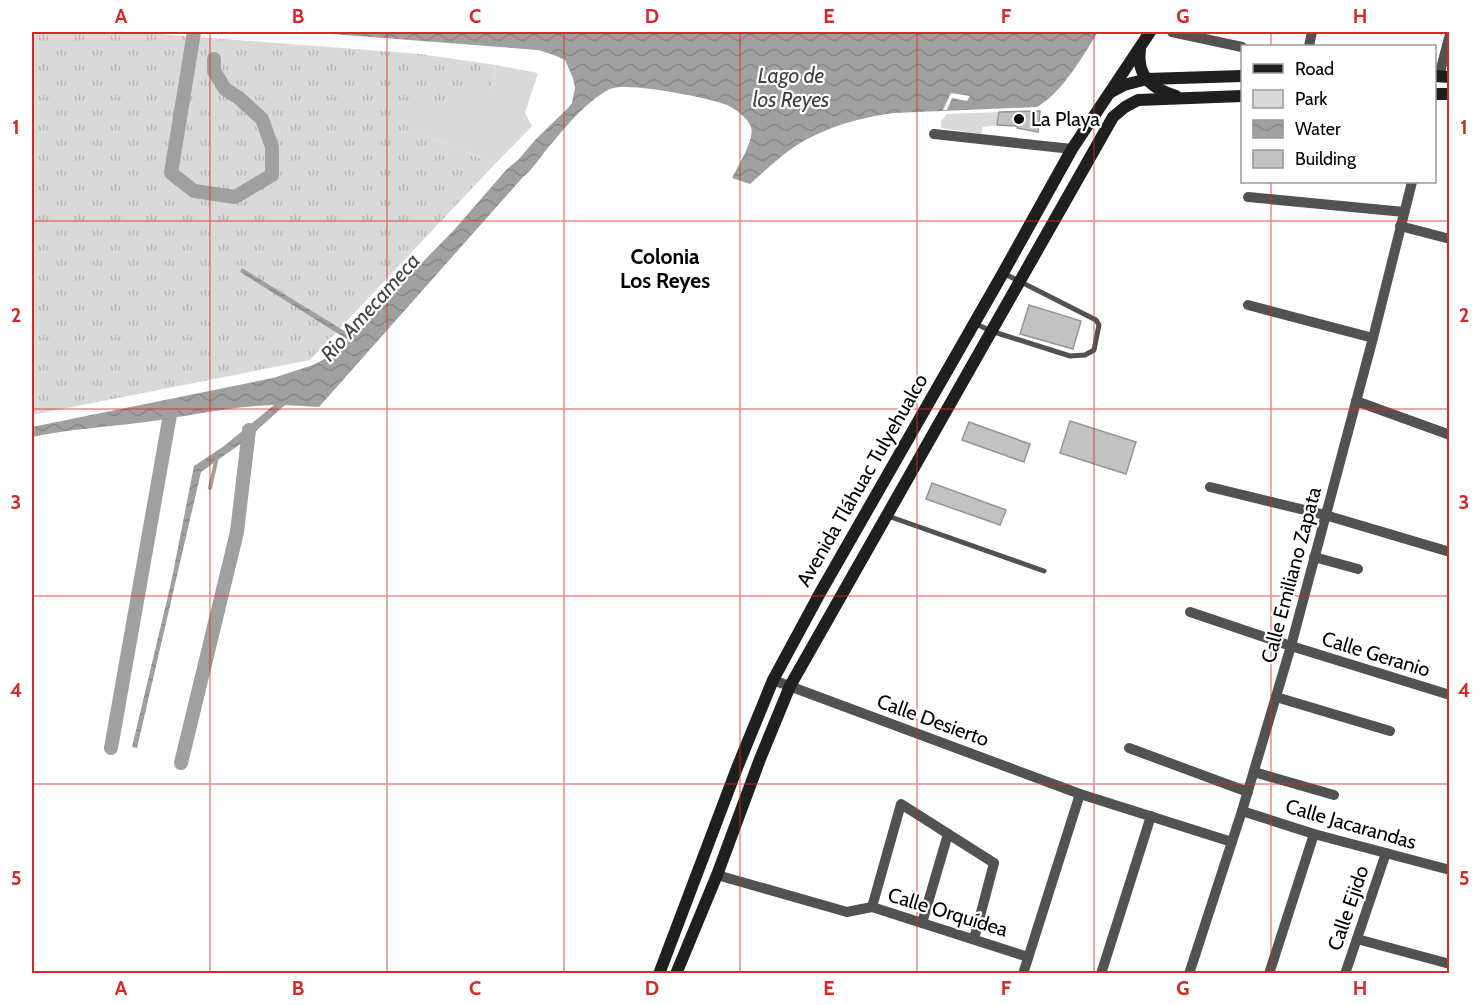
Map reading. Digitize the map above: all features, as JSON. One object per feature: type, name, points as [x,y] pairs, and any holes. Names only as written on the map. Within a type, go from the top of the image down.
[{"type":"main road","name":"Avenida Tláhuac Tulyehualco","points":[[659,974],[773,680],[1072,149],[1150,32]]},
{"type":"main road","points":[[1140,48],[1138,61],[1141,70],[1154,86],[1167,93],[1182,98],[1241,96]]},
{"type":"main road","points":[[1110,92],[1124,85],[1147,79],[1241,76]]},
{"type":"main road","name":"Avenida Tláhuac Tulyehualco","points":[[676,974],[790,686],[1113,117],[1125,106],[1138,100],[1182,98]]},
{"type":"main road","points":[[868,508],[886,515]]},
{"type":"main road","points":[[820,593],[837,603]]},
{"type":"main road","points":[[751,733],[768,740]]},
{"type":"main road","points":[[723,807],[740,813]]},
{"type":"street","points":[[1172,32],[1241,47]]},
{"type":"street","points":[[1441,76],[1449,34]]},
{"type":"street","points":[[934,134],[1072,149]]},
{"type":"street","name":"Calle Emiliano Zapata","points":[[1189,974],[1248,792],[1291,646],[1412,183]]},
{"type":"street","points":[[1248,197],[1404,212]]},
{"type":"street","points":[[1400,226],[1449,239]]},
{"type":"street","points":[[1248,305],[1372,338]]},
{"type":"street","points":[[1356,401],[1449,435]]},
{"type":"street","points":[[1210,487],[1325,515],[1449,552]]},
{"type":"street","points":[[1314,557],[1358,569]]},
{"type":"street","name":"Calle Geranio","points":[[1190,612],[1449,695]]},
{"type":"street","name":"Calle Desierto","points":[[773,680],[1080,794],[1232,842]]},
{"type":"street","points":[[1276,697],[1389,731]]},
{"type":"street","points":[[1129,748],[1248,792]]},
{"type":"street","points":[[1254,772],[1334,795]]},
{"type":"street","points":[[1023,974],[1080,794]]},
{"type":"street","points":[[872,908],[901,804],[994,863],[974,939]]},
{"type":"street","name":"Calle Jacarandas","points":[[1242,811],[1314,834],[1449,870]]},
{"type":"street","points":[[1101,974],[1151,816]]},
{"type":"street","points":[[922,923],[948,834]]},
{"type":"street","points":[[1269,974],[1314,834]]},
{"type":"street","name":"Calle Ejido","points":[[1345,974],[1386,853]]},
{"type":"street","name":"Calle Orquídea","points":[[717,875],[847,912],[872,908],[1028,957]]},
{"type":"street","points":[[1356,939],[1449,964]]},
{"type":"lane","points":[[974,323],[991,331],[1070,356],[1085,355],[1094,350],[1100,325],[1096,320],[1003,273]]},
{"type":"lane","points":[[886,515],[1044,571]]},
{"type":"green space","points":[[32,32],[133,32],[420,54],[496,65],[491,92],[456,111],[410,129],[495,164],[310,360],[32,415]]},
{"type":"green space","points":[[496,65],[538,73],[525,113],[532,126],[495,164],[410,129],[413,105],[456,110],[466,89],[491,92]]},
{"type":"green space","points":[[999,112],[997,125],[983,127],[981,134],[941,128],[941,121],[947,114]]},
{"type":"water","name":"Lago de los Reyes","points":[[306,32],[1098,32],[1064,83],[1037,107],[894,113],[856,120],[820,133],[797,145],[750,184],[732,178],[751,138],[751,127],[741,114],[727,105],[668,91],[633,87],[619,87],[601,94],[568,124],[533,167],[319,407],[285,405],[246,440],[201,472],[137,748],[132,747],[171,583],[194,466],[224,446],[274,405],[226,409],[32,437],[32,427],[273,378],[313,365],[334,354],[348,340],[240,272],[242,268],[351,335],[454,230],[507,169],[572,103],[575,88],[565,60],[538,50]]},
{"type":"pier","points":[[951,93],[970,96],[967,101],[952,98],[947,110],[943,110]]},
{"type":"building","name":"La Playa","points":[[1040,111],[1038,132],[1017,128],[1017,126],[997,125],[999,112]]},
{"type":"building","points":[[1029,305],[1081,321],[1073,349],[1020,334]]},
{"type":"building","points":[[1070,421],[1136,442],[1126,474],[1060,453]]},
{"type":"building","points":[[969,422],[1030,444],[1024,462],[962,440]]},
{"type":"building","points":[[932,483],[1006,510],[1000,525],[926,499]]},
{"type":"waterway","points":[[194,32],[171,173],[194,191],[235,197],[272,175],[272,147],[262,119],[239,98],[225,89],[214,71],[214,59]]},
{"type":"waterway","points":[[111,748],[171,409]]},
{"type":"waterway","points":[[181,763],[237,532],[249,430]]},
{"type":"waterway","points":[[210,488],[217,457]]},
{"type":"place","name":"La Playa","points":[[1019,119]]},
{"type":"district","name":"Colonia Los Reyes","points":[[665,268]]},
{"type":"water label","name":"Rio Amecameca","points":[[370,307]]}]
